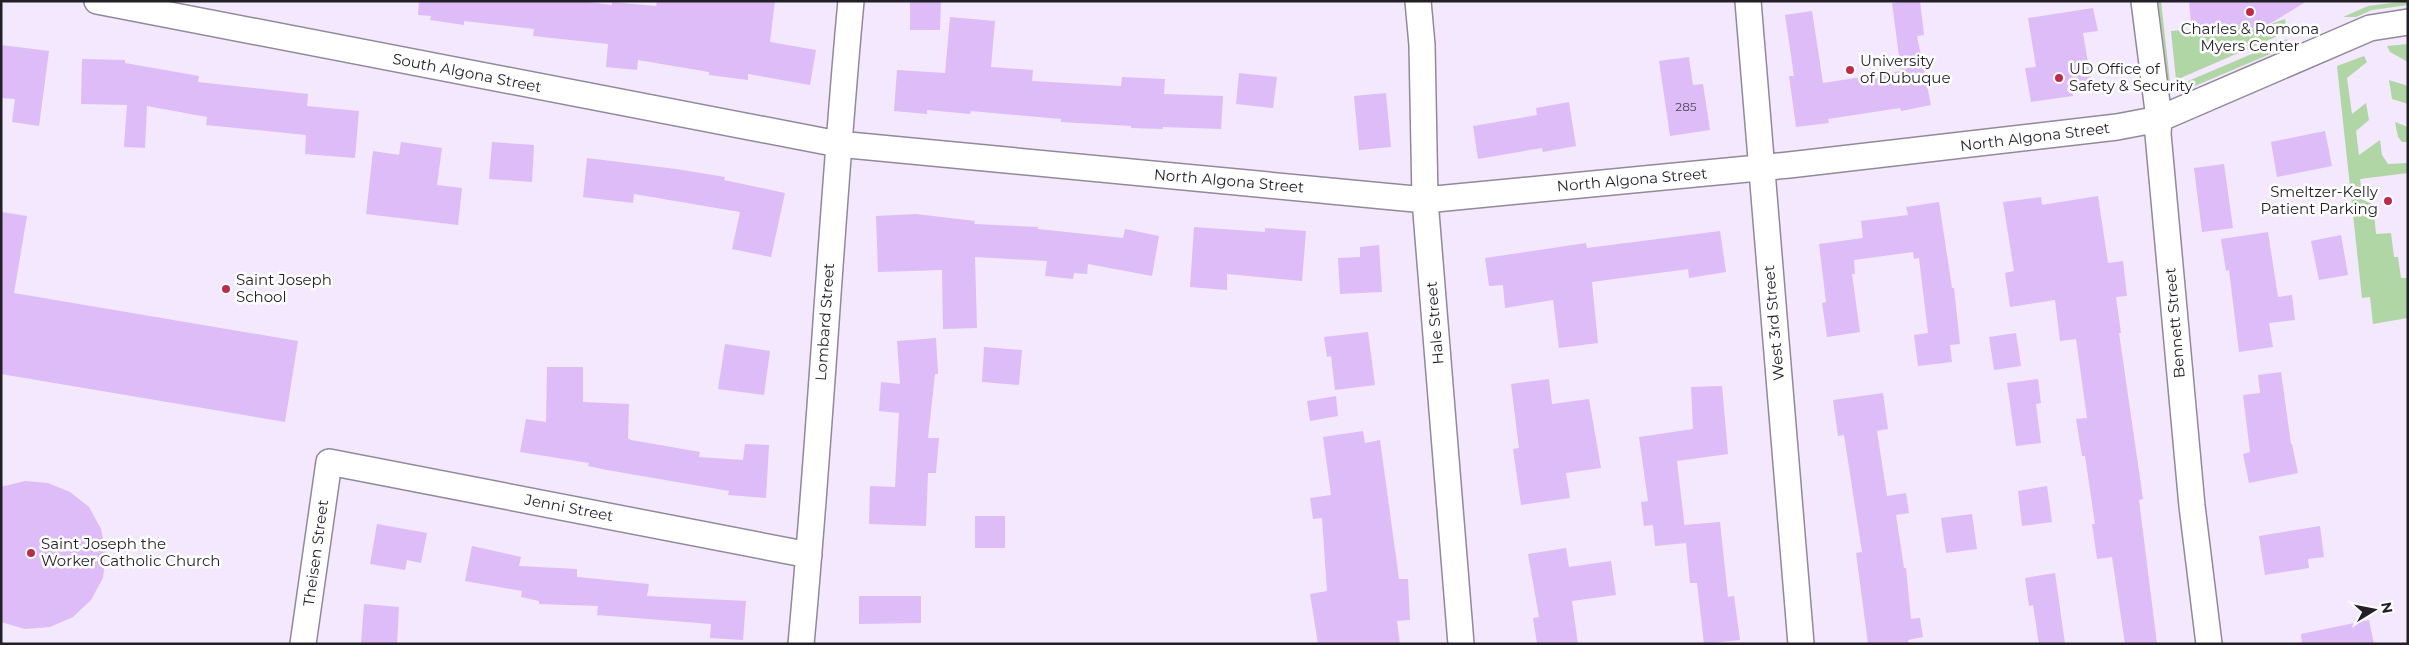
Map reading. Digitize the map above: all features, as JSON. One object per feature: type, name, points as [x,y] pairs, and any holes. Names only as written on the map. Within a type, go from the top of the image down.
[{"type":"street","name":"South Algona Street","points":[[97,1],[838,144]]},
{"type":"street","name":"Lombard Street","points":[[801,644],[838,144],[851,1]]},
{"type":"street","name":"Hale Street","points":[[1418,1],[1422,45],[1425,200],[1461,644]]},
{"type":"street","name":"West 3rd Street","points":[[1748,1],[1801,644]]},
{"type":"street","name":"Bennett Street","points":[[2144,1],[2158,119],[2191,497],[2209,644]]},
{"type":"street","name":"North Algona Street","points":[[838,144],[1425,200],[1954,148],[2118,127],[2158,119],[2370,28],[2408,22]]},
{"type":"street","name":"Jenni Street","points":[[329,462],[809,554]]},
{"type":"street","name":"Theisen Street","points":[[304,644],[329,462]]},
{"type":"green space","points":[[2158,1],[2161,1],[2170,82],[2168,83]]},
{"type":"green space","points":[[2408,1],[2408,5],[2372,10],[2356,17],[2343,17],[2368,6]]},
{"type":"green space","points":[[2285,19],[2287,32],[2176,80],[2171,31],[2236,26],[2256,29]]},
{"type":"green space","points":[[2287,39],[2289,46],[2183,91],[2181,84]]},
{"type":"green space","points":[[2408,44],[2408,62],[2390,52],[2387,46]]},
{"type":"green space","points":[[2364,56],[2367,62],[2347,78],[2352,114],[2366,103],[2369,120],[2356,131],[2359,155],[2380,140],[2382,155],[2388,164],[2408,163],[2408,173],[2360,179],[2363,200],[2373,204],[2376,234],[2391,233],[2394,257],[2398,257],[2401,278],[2408,278],[2408,318],[2373,324],[2370,297],[2362,298],[2337,66]]},
{"type":"green space","points":[[2389,80],[2408,86],[2408,104],[2392,99]]},
{"type":"green space","points":[[2395,122],[2408,127],[2408,142],[2402,142],[2398,137]]},
{"type":"building","points":[[419,1],[580,1],[612,5],[612,2],[656,6],[657,1],[775,1],[770,42],[816,50],[810,85],[748,74],[748,80],[709,75],[709,72],[638,60],[637,70],[606,67],[608,44],[533,36],[534,29],[464,21],[464,25],[430,20],[431,16],[418,15]]},
{"type":"building","points":[[910,1],[941,1],[940,30],[910,30]]},
{"type":"building","points":[[1920,1],[1924,35],[1917,36],[1931,105],[1901,111],[1900,108],[1828,119],[1829,123],[1796,127],[1789,76],[1794,76],[1785,15],[1812,11],[1823,83],[1901,71],[1892,3]]},
{"type":"building","name":"Charles & Romona Myers Center","points":[[2189,1],[2307,1],[2268,25],[2255,29],[2236,26],[2198,28],[2197,22],[2191,23]]},
{"type":"building","points":[[2093,8],[2098,31],[2083,33],[2092,87],[2072,90],[2073,96],[2031,102],[2025,68],[2036,67],[2028,18]]},
{"type":"building","points":[[950,17],[995,21],[991,67],[1033,70],[1032,81],[1121,86],[1122,77],[1165,79],[1164,94],[1223,96],[1221,129],[1131,128],[1131,126],[1061,122],[1061,119],[971,111],[970,114],[927,110],[927,114],[894,111],[897,70],[945,73]]},
{"type":"building","points":[[1,45],[49,51],[39,126],[12,122],[15,99],[1,98]]},
{"type":"building","points":[[1689,57],[1693,85],[1703,84],[1710,130],[1670,136],[1659,61]]},
{"type":"building","points":[[82,59],[125,60],[125,63],[199,76],[198,82],[308,94],[307,106],[359,111],[355,158],[305,154],[306,135],[206,125],[207,117],[147,106],[145,148],[124,147],[127,105],[81,104]]},
{"type":"building","points":[[1239,73],[1277,77],[1273,108],[1236,104]]},
{"type":"building","points":[[1386,93],[1391,147],[1359,150],[1354,96]]},
{"type":"building","points":[[1569,102],[1576,146],[1543,152],[1542,148],[1478,159],[1473,126],[1537,115],[1536,108]]},
{"type":"building","points":[[2325,131],[2332,166],[2277,177],[2271,142]]},
{"type":"building","points":[[401,142],[442,148],[437,185],[462,188],[458,225],[366,214],[373,151],[399,155]]},
{"type":"building","points":[[492,142],[534,145],[532,182],[489,179]]},
{"type":"building","points":[[587,158],[725,177],[724,180],[785,193],[771,257],[732,249],[740,212],[634,194],[633,203],[583,197]]},
{"type":"building","points":[[2224,164],[2233,228],[2202,232],[2194,168]]},
{"type":"building","points":[[2098,196],[2108,263],[2123,261],[2127,296],[2116,297],[2121,333],[2119,333],[2143,499],[2139,500],[2157,644],[2125,644],[2112,557],[2097,559],[2092,524],[2095,524],[2085,456],[2082,456],[2076,419],[2087,418],[2076,339],[2060,341],[2055,300],[2010,307],[2005,273],[2014,271],[2003,202],[2041,197],[2042,205]]},
{"type":"building","points":[[1939,202],[1952,288],[1954,288],[1960,344],[1950,345],[1952,362],[1918,366],[1914,335],[1928,333],[1919,258],[1914,259],[1913,252],[1854,260],[1855,274],[1852,274],[1860,332],[1827,337],[1822,303],[1826,302],[1819,244],[1863,238],[1861,221],[1908,215],[1906,207]]},
{"type":"building","points":[[1,212],[27,216],[14,293],[298,341],[285,422],[1,374]]},
{"type":"building","points":[[916,214],[975,221],[974,224],[1038,227],[1038,229],[1123,238],[1125,229],[1159,236],[1152,276],[1088,264],[1087,274],[1074,273],[1073,279],[1045,276],[1047,261],[975,257],[977,328],[943,329],[942,270],[878,272],[876,216]]},
{"type":"building","points":[[1194,227],[1265,232],[1265,228],[1306,231],[1302,281],[1227,274],[1227,290],[1190,287]]},
{"type":"building","points":[[1720,231],[1726,272],[1689,278],[1688,269],[1592,282],[1598,343],[1559,348],[1553,300],[1505,308],[1503,285],[1489,286],[1485,258],[1586,243],[1587,248]]},
{"type":"building","points":[[2268,232],[2278,297],[2292,295],[2295,320],[2269,323],[2273,347],[2239,352],[2229,270],[2226,271],[2221,239]]},
{"type":"building","points":[[2341,235],[2348,275],[2319,280],[2311,241]]},
{"type":"building","points":[[1379,245],[1382,292],[1340,294],[1338,258],[1360,257],[1360,247]]},
{"type":"building","points":[[1368,332],[1375,385],[1335,390],[1331,356],[1327,357],[1324,337]]},
{"type":"building","points":[[2016,333],[2021,366],[1994,370],[1989,337]]},
{"type":"building","points":[[936,338],[938,374],[935,374],[928,438],[939,438],[936,473],[928,473],[926,526],[869,524],[870,486],[895,487],[899,413],[879,411],[881,382],[900,384],[897,341]]},
{"type":"building","points":[[725,344],[770,351],[764,395],[718,389]]},
{"type":"building","points":[[984,347],[1022,350],[1019,385],[982,382]]},
{"type":"building","points":[[547,367],[583,367],[583,402],[629,404],[628,438],[631,440],[700,452],[699,457],[743,460],[745,444],[769,445],[766,498],[728,495],[729,491],[607,470],[588,466],[589,463],[520,452],[526,419],[546,422]]},
{"type":"building","points":[[2281,372],[2291,444],[2298,473],[2249,483],[2243,454],[2250,452],[2243,395],[2260,393],[2258,375]]},
{"type":"building","points":[[1549,379],[1552,404],[1589,399],[1601,468],[1566,473],[1570,498],[1521,505],[1513,449],[1519,448],[1511,384]]},
{"type":"building","points":[[2038,379],[2041,403],[2036,404],[2041,443],[2016,446],[2007,383]]},
{"type":"building","points":[[1722,386],[1728,454],[1677,461],[1684,525],[1720,522],[1728,597],[1734,596],[1740,640],[1704,644],[1697,583],[1690,583],[1686,543],[1655,546],[1653,525],[1644,526],[1641,502],[1648,501],[1639,437],[1693,429],[1691,387]]},
{"type":"building","points":[[1883,393],[1888,429],[1877,431],[1887,496],[1906,493],[1909,513],[1896,515],[1904,568],[1906,568],[1911,619],[1920,618],[1923,637],[1908,640],[1909,644],[1868,644],[1856,553],[1862,552],[1844,435],[1838,436],[1833,400]]},
{"type":"building","points":[[1336,396],[1338,416],[1310,421],[1307,401]]},
{"type":"building","points":[[1363,431],[1365,443],[1380,440],[1399,579],[1408,579],[1410,620],[1397,621],[1400,644],[1318,644],[1310,594],[1327,591],[1322,518],[1313,519],[1310,498],[1331,495],[1323,437]]},
{"type":"building","points":[[25,481],[48,483],[70,492],[89,507],[101,529],[106,553],[103,578],[91,600],[73,617],[50,627],[25,629],[1,622],[1,487]]},
{"type":"building","points":[[2047,486],[2052,522],[2022,526],[2018,491]]},
{"type":"building","points":[[1972,514],[1977,549],[1946,553],[1941,518]]},
{"type":"building","points":[[975,516],[1005,516],[1005,548],[975,548]]},
{"type":"building","points":[[377,524],[427,533],[421,563],[407,560],[405,570],[370,564]]},
{"type":"building","points":[[2320,526],[2324,557],[2308,559],[2309,568],[2265,575],[2259,536]]},
{"type":"building","points":[[472,546],[521,557],[519,566],[577,569],[577,577],[649,584],[647,596],[746,601],[743,640],[710,638],[711,624],[597,615],[598,606],[539,604],[539,601],[521,597],[522,591],[465,581]]},
{"type":"building","points":[[1566,548],[1569,567],[1611,561],[1616,595],[1572,601],[1578,644],[1537,644],[1533,618],[1539,617],[1528,554]]},
{"type":"building","points":[[2055,573],[2065,644],[2039,644],[2033,605],[2029,606],[2025,578]]},
{"type":"building","points":[[859,596],[921,596],[921,623],[859,624]]},
{"type":"building","points":[[364,604],[399,607],[397,644],[361,644]]},
{"type":"building","points":[[2369,620],[2374,644],[2302,644],[2301,634]]},
{"type":"place","name":"Charles & Romona Myers Center","points":[[2250,12]]},
{"type":"place","name":"University of Dubuque","points":[[1850,70]]},
{"type":"place","name":"UD Office of Safety & Security","points":[[2059,78]]},
{"type":"place","name":"Smeltzer-Kelly Patient Parking","points":[[2388,201]]},
{"type":"place","name":"Saint Joseph School","points":[[226,289]]},
{"type":"place","name":"Saint Joseph the Worker Catholic Church","points":[[31,553]]}]
